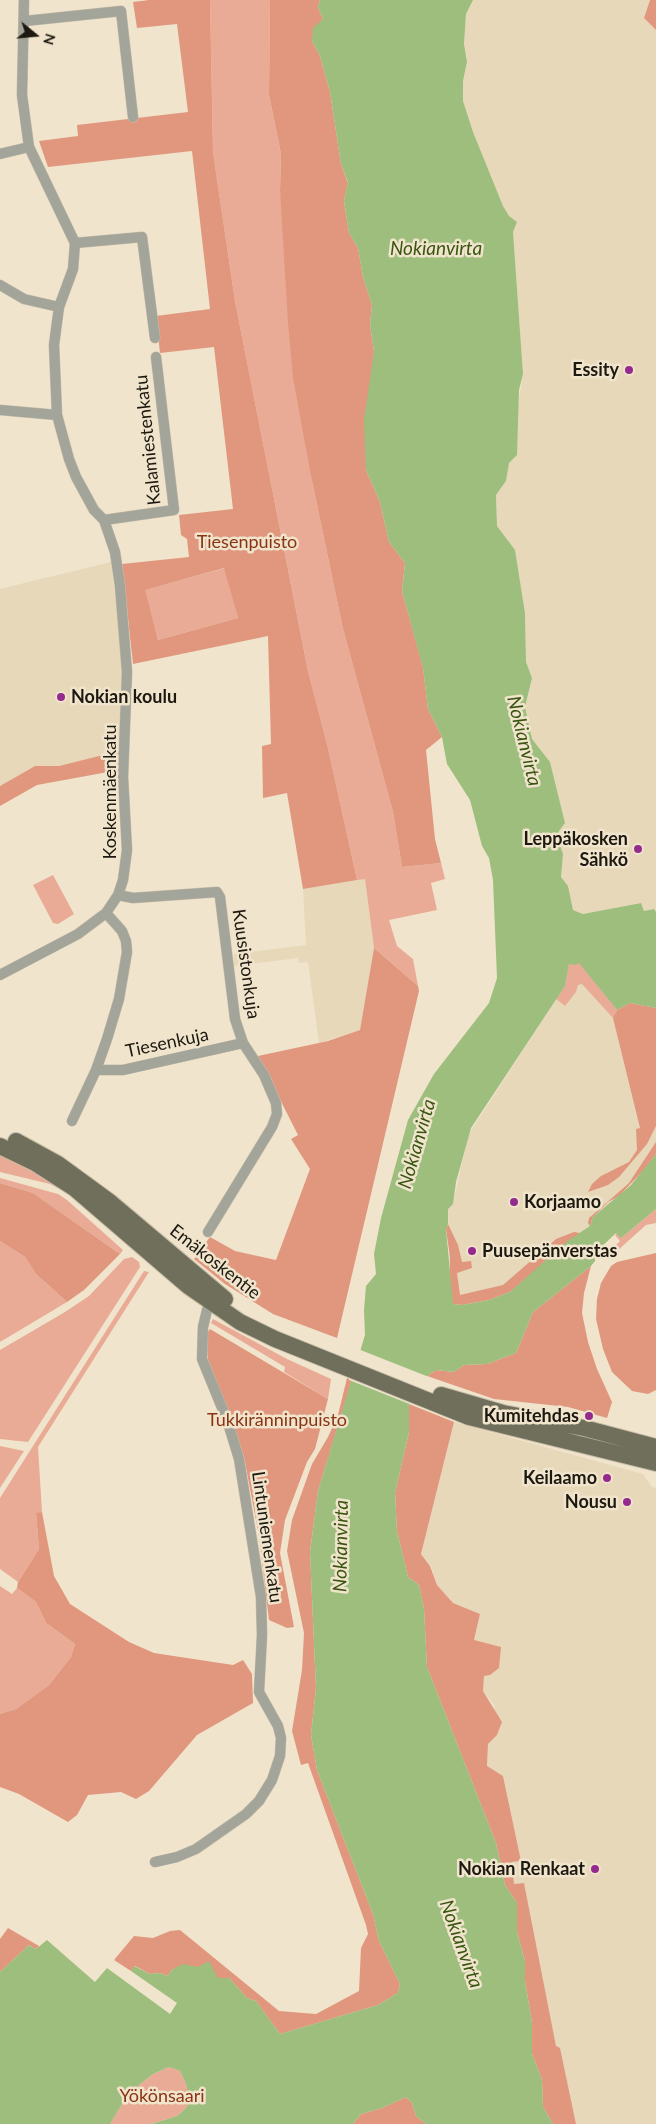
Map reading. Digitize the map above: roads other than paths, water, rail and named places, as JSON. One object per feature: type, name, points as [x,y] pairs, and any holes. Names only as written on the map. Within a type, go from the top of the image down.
[{"type":"main road","name":"Emäkoskentie","points":[[0,1134],[42,1154],[91,1188],[222,1296],[279,1330],[332,1356]]},
{"type":"main road","name":"Emäkoskentie","points":[[0,1146],[35,1163],[74,1188],[167,1268],[240,1322],[332,1356],[451,1405]]},
{"type":"main road","points":[[451,1405],[584,1428],[656,1447]]},
{"type":"main road","points":[[451,1405],[499,1426],[656,1463]]},
{"type":"street","points":[[24,0],[22,95],[29,147],[75,243],[142,238],[155,338]]},
{"type":"street","points":[[25,21],[121,11],[133,117]]},
{"type":"street","points":[[0,154],[29,147]]},
{"type":"street","name":"Koskenmäenkatu","points":[[0,975],[78,934],[106,913],[118,895],[127,865],[123,776],[127,672],[115,552],[104,520],[94,510],[76,477],[68,458],[57,415],[54,345],[59,307],[73,269],[75,243]]},
{"type":"street","points":[[0,285],[24,299],[59,307]]},
{"type":"street","name":"Kalamiestenkatu","points":[[104,520],[174,510],[156,358]]},
{"type":"street","points":[[0,410],[57,415]]},
{"type":"street","name":"Kuusistonkuja","points":[[118,895],[133,898],[217,892],[220,897],[232,1008],[244,1043],[273,1093],[277,1114],[272,1127],[208,1232]]},
{"type":"street","points":[[72,1120],[96,1070],[118,998],[127,952],[126,941],[122,931],[106,913]]},
{"type":"street","name":"Tiesenkuja","points":[[96,1070],[123,1070],[244,1043]]},
{"type":"street","name":"Lintuniemenkatu","points":[[155,1862],[177,1858],[196,1849],[246,1814],[259,1801],[272,1780],[280,1756],[281,1738],[278,1726],[259,1692],[262,1635],[261,1597],[239,1459],[227,1420],[202,1359],[203,1327],[211,1302]]},
{"type":"water","name":"Nokianvirta","points":[[320,0],[473,0],[466,14],[464,44],[467,62],[463,81],[463,101],[473,132],[503,206],[509,216],[517,222],[513,232],[523,374],[519,390],[517,455],[509,463],[506,481],[496,495],[497,526],[515,550],[525,613],[526,662],[532,678],[525,707],[532,739],[550,762],[565,823],[559,831],[558,840],[563,854],[561,877],[568,886],[573,910],[583,914],[641,903],[644,911],[654,909],[656,912],[656,1008],[630,1003],[617,1010],[579,963],[576,965],[569,964],[565,986],[471,1128],[456,1182],[453,1204],[448,1209],[446,1229],[453,1304],[462,1305],[489,1300],[510,1292],[566,1242],[590,1226],[593,1217],[631,1185],[656,1154],[656,1209],[621,1238],[616,1233],[595,1253],[595,1261],[591,1266],[533,1312],[516,1353],[487,1364],[464,1365],[454,1372],[436,1370],[427,1376],[409,1404],[409,1432],[395,1493],[397,1531],[408,1577],[419,1585],[424,1609],[427,1667],[496,1843],[505,1885],[517,1903],[517,1932],[525,1961],[525,1981],[532,2023],[532,2054],[542,2080],[543,2107],[553,2124],[426,2124],[416,2116],[412,2103],[406,2097],[382,2108],[361,2114],[353,2124],[151,2124],[177,2116],[186,2108],[189,2099],[186,2084],[180,2071],[169,2067],[153,2074],[134,2089],[110,2124],[0,2124],[0,1972],[29,1945],[36,1949],[47,1940],[95,1982],[107,1968],[170,2014],[177,2003],[131,1971],[134,1966],[150,1974],[160,1973],[167,1976],[173,1969],[183,1964],[198,1967],[209,1961],[218,1978],[229,1978],[247,1998],[256,2001],[280,2034],[378,2005],[398,1993],[400,1984],[379,1941],[373,1914],[317,1770],[311,1735],[316,1688],[310,1552],[318,1491],[365,1335],[364,1310],[366,1286],[376,1274],[374,1254],[381,1218],[408,1120],[434,1074],[489,1003],[497,978],[493,880],[489,858],[482,846],[470,800],[447,764],[442,737],[428,709],[423,668],[402,591],[405,563],[389,542],[380,502],[366,470],[364,420],[374,351],[370,325],[372,305],[363,277],[358,248],[349,233],[344,201],[348,182],[341,164],[330,92],[320,56],[312,41],[313,28],[323,19],[318,7]]},
{"type":"place","name":"Essity","points":[[629,370]]},
{"type":"place","name":"Nokian koulu","points":[[61,697]]},
{"type":"place","name":"Leppäkosken Sähkö","points":[[638,849]]},
{"type":"place","name":"Korjaamo","points":[[514,1202]]},
{"type":"place","name":"Puusepänverstas","points":[[472,1251]]},
{"type":"place","name":"Kumitehdas","points":[[589,1416]]},
{"type":"place","name":"Keilaamo","points":[[607,1478]]},
{"type":"place","name":"Nousu","points":[[627,1502]]},
{"type":"place","name":"Nokian Renkaat","points":[[595,1869]]},
{"type":"park label","name":"Tiesenpuisto","points":[[247,542]]},
{"type":"park label","name":"Tukkiränninpuisto","points":[[277,1420]]},
{"type":"park label","name":"Yökönsaari","points":[[162,2096]]}]
